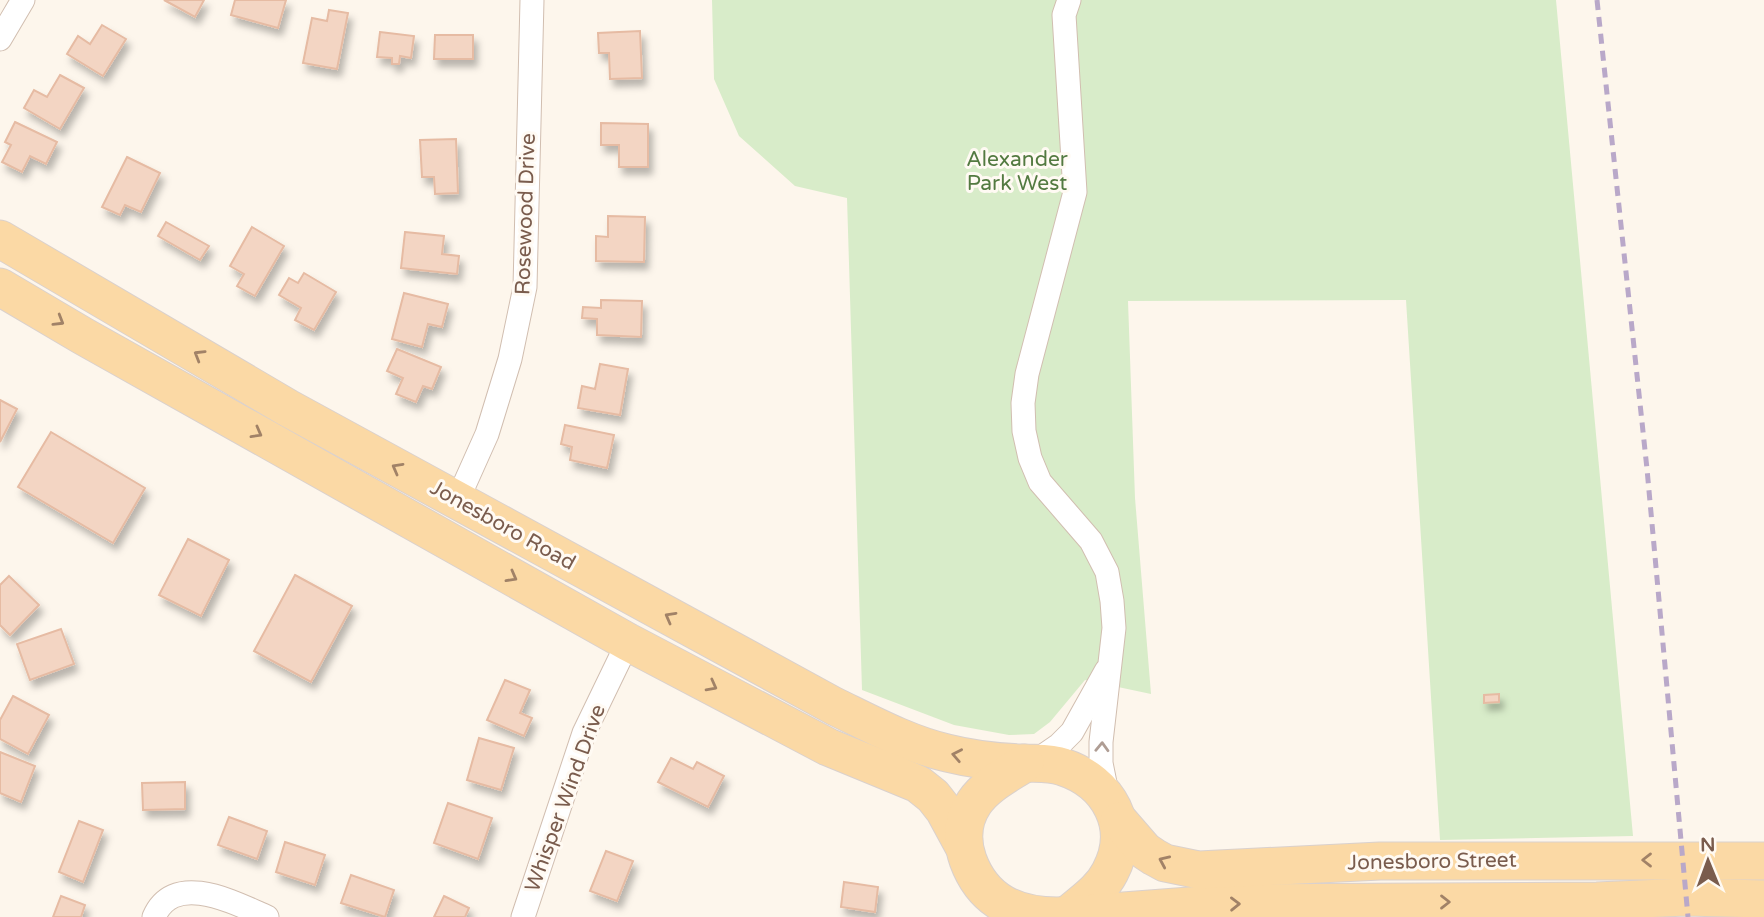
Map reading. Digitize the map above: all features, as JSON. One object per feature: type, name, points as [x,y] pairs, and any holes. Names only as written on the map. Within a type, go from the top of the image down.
[{"type":"main road","name":"Jonesboro Road","points":[[0,239],[288,408],[834,706],[884,730],[946,753],[982,760],[1029,763]]},
{"type":"main road","name":"Jonesboro Road","points":[[0,287],[628,642],[828,747],[918,784],[933,796],[944,810],[963,845]]},
{"type":"main road","points":[[1061,915],[1096,891],[1110,873],[1119,846],[1114,811],[1091,782],[1078,774],[1064,767],[1029,763],[980,795],[968,813],[963,834],[963,845],[982,902],[1004,905],[1017,911],[1061,915],[1229,904],[1764,898]]},
{"type":"main road","name":"Jonesboro Street","points":[[1114,811],[1144,851],[1165,863],[1184,869],[1380,862],[1764,861]]},
{"type":"street","points":[[0,39],[23,0]]},
{"type":"street","name":"Rosewood Drive","points":[[457,501],[487,434],[510,359],[525,287],[532,0]]},
{"type":"street","points":[[1069,0],[1065,15],[1076,192],[1027,374],[1023,404],[1024,431],[1030,458],[1040,482],[1091,541],[1107,572],[1114,628],[1108,668],[1101,763],[1114,811]]},
{"type":"street","name":"Whisper Wind Drive","points":[[523,917],[584,733],[628,642]]},
{"type":"street","points":[[1029,763],[1059,745],[1072,732],[1108,668]]},
{"type":"street","points":[[154,917],[168,898],[197,892],[267,917]]},
{"type":"green space","name":"Alexander Park West","points":[[712,0],[1556,0],[1633,836],[1440,840],[1406,300],[1128,301],[1135,498],[1151,694],[1085,680],[1050,722],[1034,734],[1009,735],[954,725],[862,690],[847,198],[795,186],[739,136],[714,79]]},
{"type":"building","points":[[164,0],[204,0],[195,17]]},
{"type":"building","points":[[235,0],[286,0],[278,28],[231,15]]},
{"type":"building","points":[[329,10],[348,13],[337,69],[303,63],[312,18],[327,21]]},
{"type":"building","points":[[102,25],[126,39],[103,76],[67,54],[78,36],[90,44]]},
{"type":"building","points":[[640,31],[642,78],[610,79],[609,53],[599,53],[598,33]]},
{"type":"building","points":[[380,32],[414,36],[411,58],[400,56],[399,64],[392,64],[392,58],[377,57]]},
{"type":"building","points":[[435,35],[473,35],[473,59],[434,59]]},
{"type":"building","points":[[60,75],[84,88],[60,129],[24,108],[34,90],[47,97]]},
{"type":"building","points":[[15,122],[57,142],[46,164],[30,156],[22,172],[2,162],[11,145],[5,142]]},
{"type":"building","points":[[601,123],[648,124],[648,167],[619,167],[619,145],[601,145]]},
{"type":"building","points":[[456,139],[458,193],[435,194],[434,177],[422,177],[420,140]]},
{"type":"building","points":[[127,157],[160,173],[141,212],[125,205],[120,215],[102,207]]},
{"type":"building","points":[[608,216],[645,217],[644,262],[596,261],[596,236],[608,237]]},
{"type":"building","points":[[166,222],[209,246],[200,260],[158,236]]},
{"type":"building","points":[[252,227],[284,246],[255,296],[237,286],[244,274],[230,266]]},
{"type":"building","points":[[405,232],[444,236],[442,254],[459,256],[457,274],[401,268]]},
{"type":"building","points":[[304,273],[336,292],[314,330],[295,320],[301,308],[279,295],[289,278],[298,283]]},
{"type":"building","points":[[404,293],[448,304],[442,327],[428,324],[422,347],[392,339]]},
{"type":"building","points":[[601,300],[642,301],[641,337],[597,335],[597,319],[582,318],[583,307],[601,308]]},
{"type":"building","points":[[397,349],[441,367],[432,389],[423,386],[416,402],[396,394],[403,378],[387,371]]},
{"type":"building","points":[[600,364],[628,369],[620,415],[578,408],[582,386],[595,389]]},
{"type":"building","points":[[0,400],[17,409],[0,442]]},
{"type":"building","points":[[565,425],[614,435],[607,468],[570,460],[572,447],[561,444]]},
{"type":"building","points":[[51,432],[145,488],[113,543],[18,487]]},
{"type":"building","points":[[188,539],[229,560],[201,616],[159,595]]},
{"type":"building","points":[[295,575],[352,606],[311,682],[254,651]]},
{"type":"building","points":[[9,576],[39,605],[10,635],[0,625],[0,585]]},
{"type":"building","points":[[61,629],[74,664],[30,680],[17,644]]},
{"type":"building","points":[[505,680],[530,690],[520,713],[532,718],[524,736],[487,720]]},
{"type":"building","points":[[1499,694],[1499,702],[1484,703],[1484,695]]},
{"type":"building","points":[[13,696],[49,715],[28,754],[0,739],[0,720]]},
{"type":"building","points":[[479,738],[514,748],[501,790],[467,780]]},
{"type":"building","points":[[0,752],[35,766],[21,802],[0,793]]},
{"type":"building","points":[[671,758],[693,769],[697,762],[724,776],[708,807],[658,782]]},
{"type":"building","points":[[185,782],[185,809],[143,810],[142,783]]},
{"type":"building","points":[[448,803],[492,818],[478,859],[434,843]]},
{"type":"building","points":[[229,817],[267,831],[257,859],[218,845]]},
{"type":"building","points":[[79,821],[103,830],[83,882],[59,872]]},
{"type":"building","points":[[285,842],[325,855],[315,885],[276,872]]},
{"type":"building","points":[[606,851],[633,861],[617,901],[590,891]]},
{"type":"building","points":[[351,875],[394,890],[385,917],[341,903]]},
{"type":"building","points":[[844,882],[878,887],[875,912],[841,907]]},
{"type":"building","points":[[61,896],[85,905],[81,917],[53,917]]},
{"type":"building","points":[[444,896],[469,908],[465,917],[434,917]]},
{"type":"railway","points":[[1597,0],[1647,469],[1688,917]]}]
